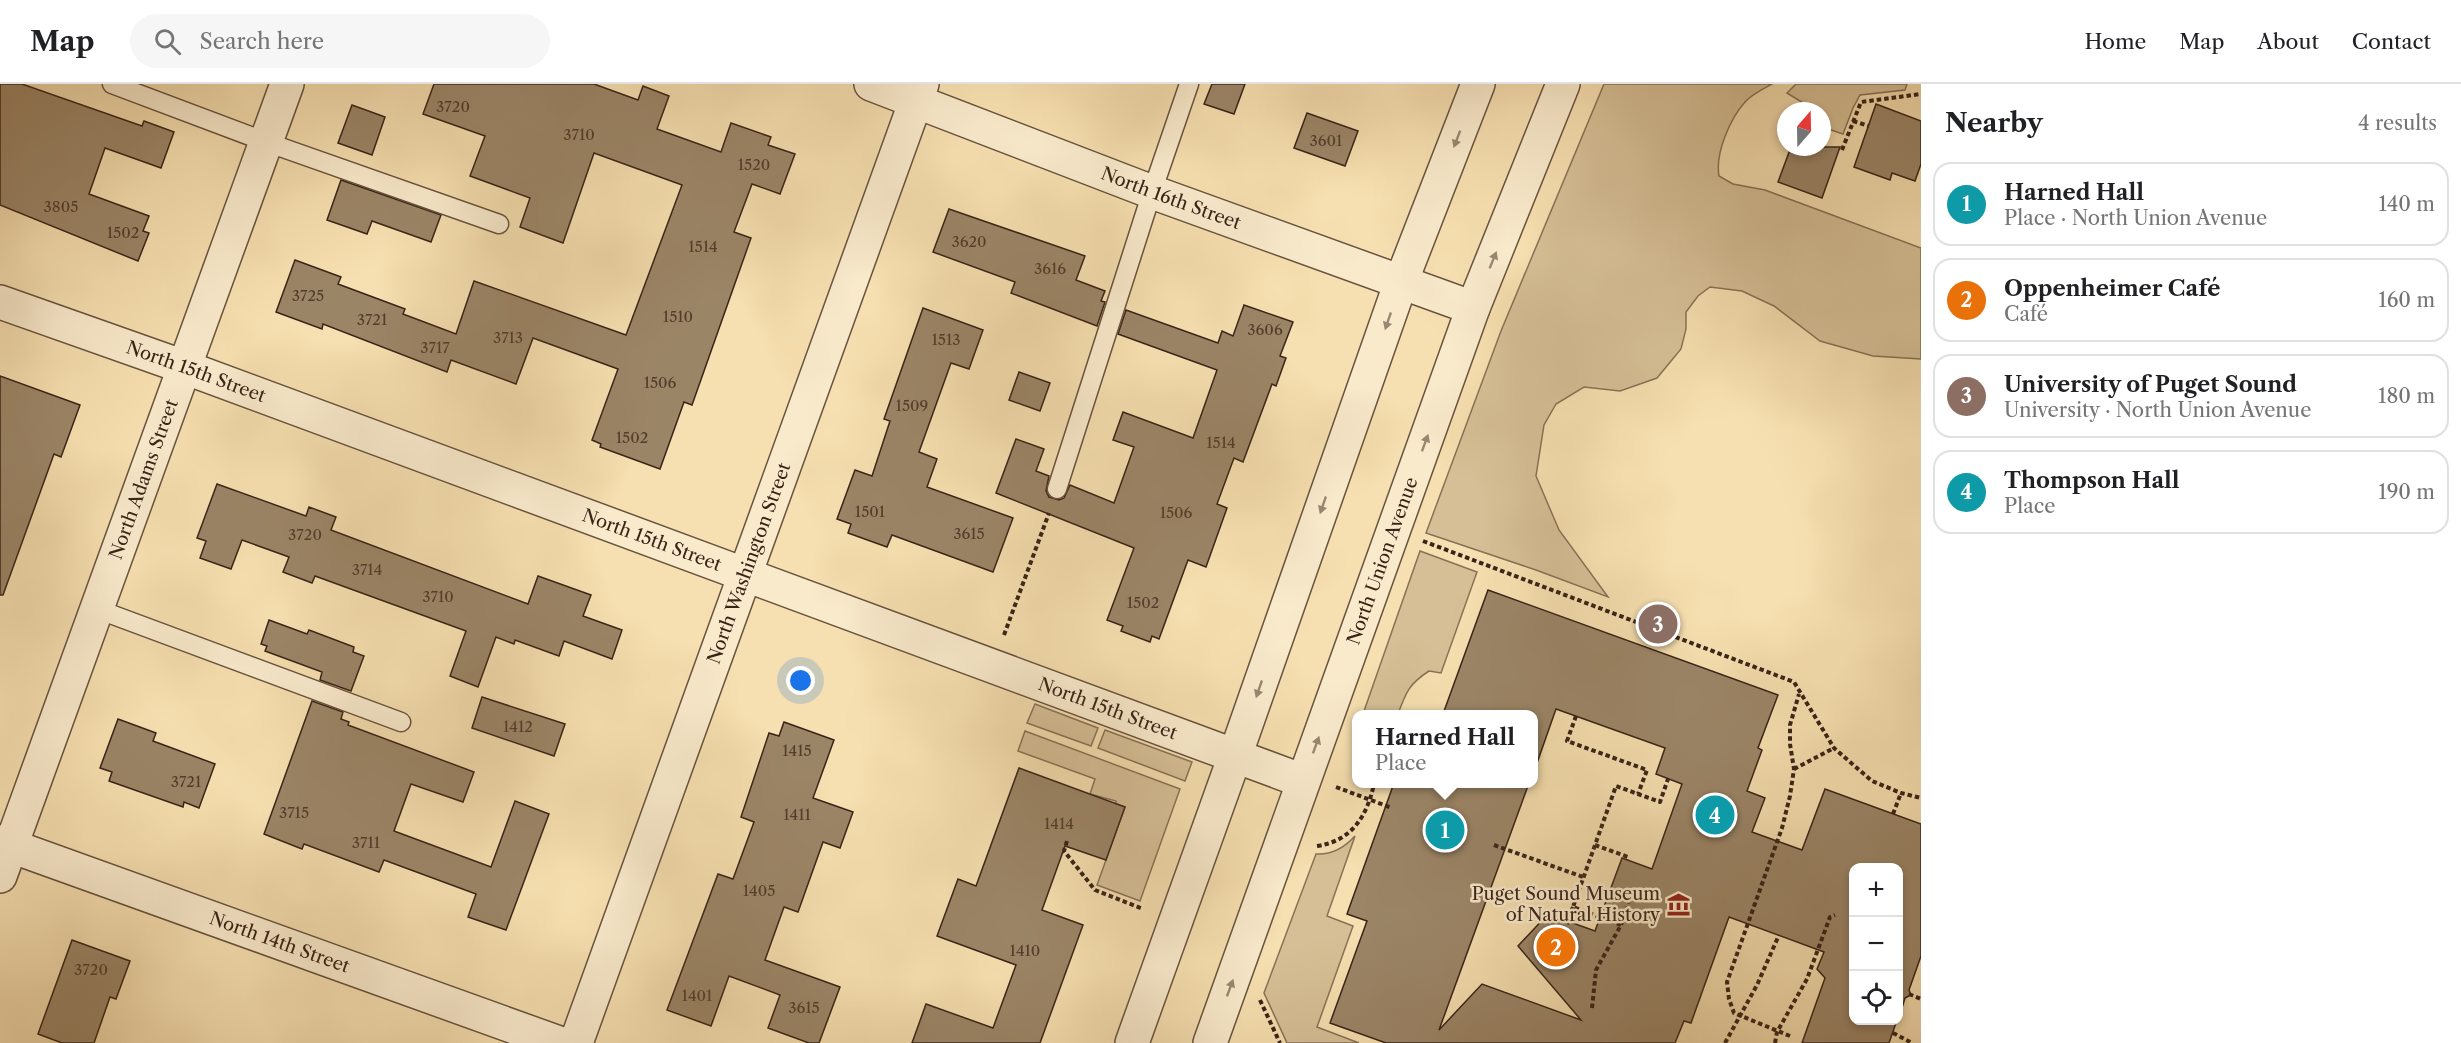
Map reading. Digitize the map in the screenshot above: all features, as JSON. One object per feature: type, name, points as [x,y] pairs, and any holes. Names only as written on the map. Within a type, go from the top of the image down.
[{"type":"street","name":"North Adams Street","points":[[0,876],[6,844],[97,609],[287,84]]},
{"type":"street","name":"North 16th Street","points":[[871,84],[919,92],[1152,192],[1473,308]]},
{"type":"street","points":[[1132,1043],[1401,282],[1478,84]]},
{"type":"street","name":"North Union Avenue","points":[[1210,1043],[1473,308],[1563,84]]},
{"type":"street","name":"North Washington Street","points":[[576,1043],[919,92]]},
{"type":"street","name":"North 15th Street","points":[[0,302],[1304,781]]},
{"type":"street","name":"North 14th Street","points":[[6,844],[559,1043]]},
{"type":"lane","points":[[112,84],[266,142],[499,224]]},
{"type":"lane","points":[[1057,489],[1152,192],[1190,84]]},
{"type":"lane","points":[[97,609],[401,722]]},
{"type":"path","points":[[1842,150],[1861,102],[1921,94]]},
{"type":"path","points":[[1853,121],[1869,126]]},
{"type":"path","points":[[993,667],[1057,489]]},
{"type":"path","points":[[1419,540],[1794,682],[1834,748],[1872,781],[1901,793],[1921,798]]},
{"type":"path","points":[[1790,1036],[1734,1013],[1726,982],[1782,828],[1794,769],[1790,744],[1791,725],[1800,694]]},
{"type":"path","points":[[1576,716],[1567,741],[1647,770],[1638,794]]},
{"type":"path","points":[[1794,769],[1834,748]]},
{"type":"path","points":[[1567,924],[1616,786],[1660,802],[1668,779]]},
{"type":"path","points":[[1312,846],[1332,843],[1351,832],[1363,816],[1373,788]]},
{"type":"path","points":[[1344,790],[1392,808]]},
{"type":"path","points":[[1893,814],[1901,793]]},
{"type":"path","points":[[1067,841],[1064,851],[1095,890],[1143,909]]},
{"type":"path","points":[[1494,845],[1583,877]]},
{"type":"path","points":[[1595,845],[1628,857],[1627,860]]},
{"type":"path","points":[[1592,1008],[1596,970],[1621,925],[1629,903]]},
{"type":"path","points":[[1605,918],[1610,904]]},
{"type":"path","points":[[1573,907],[1621,925]]},
{"type":"path","points":[[1775,1043],[1777,1032],[1807,979],[1830,917],[1835,915]]},
{"type":"path","points":[[1725,1043],[1779,935]]},
{"type":"path","points":[[1908,994],[1921,999]]},
{"type":"path","points":[[1257,995],[1280,1043]]},
{"type":"path","points":[[1893,1033],[1912,1043]]},
{"type":"shaded area","points":[[1604,84],[1772,84],[1748,99],[1739,109],[1725,137],[1719,157],[1719,176],[1733,184],[1765,190],[1921,248],[1921,359],[1873,356],[1820,341],[1774,306],[1742,291],[1710,287],[1698,296],[1686,312],[1686,329],[1681,349],[1657,378],[1620,391],[1584,387],[1556,404],[1544,425],[1536,476],[1559,530],[1608,597],[1426,533],[1501,331]]},
{"type":"shaded area","points":[[1796,84],[1907,84],[1905,90],[1860,95],[1843,134],[1831,130],[1831,102],[1802,102],[1787,93]]},
{"type":"shaded area","points":[[1420,551],[1477,572],[1441,673],[1429,671],[1417,680],[1406,694],[1400,710],[1364,710]]},
{"type":"shaded area","points":[[1035,704],[1098,728],[1091,746],[1027,723]]},
{"type":"shaded area","points":[[1105,730],[1192,762],[1185,781],[1098,748]]},
{"type":"shaded area","points":[[1025,731],[1180,789],[1140,901],[1097,885],[1125,807],[1116,804],[1116,801],[1090,794],[1095,779],[1018,751]]},
{"type":"shaded area","points":[[1355,836],[1327,916],[1353,926],[1317,1027],[1359,1043],[1287,1043],[1264,993],[1316,854],[1338,850]]},
{"type":"building","points":[[0,84],[22,84],[142,126],[144,121],[174,132],[161,168],[105,148],[89,194],[149,216],[143,231],[149,233],[138,261],[0,205]]},
{"type":"building","points":[[434,84],[594,84],[638,100],[643,86],[669,96],[657,129],[721,152],[731,123],[771,137],[768,145],[795,154],[780,194],[752,184],[734,232],[751,238],[692,405],[684,402],[660,469],[600,447],[601,444],[592,440],[618,369],[533,338],[516,384],[451,360],[447,372],[323,324],[322,329],[276,312],[295,260],[341,277],[338,284],[405,309],[403,314],[456,334],[474,281],[626,335],[682,185],[594,153],[563,243],[520,227],[530,198],[470,176],[485,136],[423,114]]},
{"type":"building","points":[[1212,84],[1245,84],[1234,114],[1204,104]]},
{"type":"building","points":[[1876,104],[1921,121],[1921,164],[1915,181],[1892,173],[1890,180],[1854,167]]},
{"type":"building","points":[[352,105],[385,117],[372,155],[338,143]]},
{"type":"building","points":[[1307,113],[1358,131],[1345,166],[1294,148]]},
{"type":"building","points":[[1831,147],[1840,147],[1822,198],[1778,182],[1788,156],[1831,156]]},
{"type":"building","points":[[341,180],[441,215],[431,242],[372,221],[367,234],[327,220]]},
{"type":"building","points":[[949,209],[1085,256],[1076,280],[1105,291],[1101,301],[1105,302],[1097,326],[1011,293],[1015,282],[933,252]]},
{"type":"building","points":[[1244,305],[1293,322],[1280,356],[1286,358],[1276,386],[1272,384],[1243,462],[1234,458],[1217,504],[1227,508],[1206,567],[1188,560],[1159,639],[1152,636],[1150,642],[1121,631],[1123,626],[1107,620],[1134,548],[996,493],[1016,439],[1044,449],[1036,471],[1049,476],[1046,491],[1049,497],[1059,500],[1064,498],[1070,485],[1114,503],[1134,447],[1113,440],[1123,412],[1193,438],[1217,370],[1118,334],[1126,310],[1218,343],[1222,331],[1233,336]]},
{"type":"building","points":[[923,308],[983,330],[969,369],[951,363],[919,452],[937,459],[927,487],[1013,518],[993,572],[892,535],[887,547],[848,533],[851,524],[837,519],[855,470],[872,476],[890,421],[884,419]]},
{"type":"building","points":[[1019,372],[1050,383],[1040,411],[1009,400]]},
{"type":"building","points":[[0,376],[80,405],[61,457],[54,454],[3,595],[0,595]]},
{"type":"building","points":[[217,484],[306,516],[309,507],[336,517],[331,530],[528,604],[538,576],[591,595],[583,616],[622,630],[612,659],[564,641],[559,656],[515,640],[514,644],[496,637],[478,687],[450,676],[466,631],[315,576],[312,583],[283,572],[289,557],[242,540],[231,569],[200,558],[206,541],[197,538]]},
{"type":"building","points":[[1488,590],[1778,695],[1758,748],[1762,750],[1747,791],[1765,798],[1752,832],[1802,850],[1825,789],[1921,824],[1921,956],[1909,990],[1911,995],[1905,998],[1903,1005],[1903,863],[1849,863],[1849,1025],[1895,1025],[1889,1043],[1802,1043],[1825,978],[1817,969],[1824,952],[1729,917],[1691,1023],[1684,1021],[1675,1043],[1386,1043],[1330,1023],[1367,921],[1347,914],[1392,788],[1527,788],[1439,1030],[1482,984],[1581,1020],[1518,946],[1548,914],[1595,931],[1622,858],[1652,869],[1682,784],[1656,774],[1665,748],[1556,709],[1538,760],[1538,710],[1444,710]]},
{"type":"building","points":[[269,620],[307,634],[309,630],[354,647],[353,652],[364,656],[351,691],[320,680],[322,672],[265,651],[267,646],[261,644]]},
{"type":"building","points":[[482,697],[565,724],[554,756],[472,728]]},
{"type":"building","points":[[312,701],[343,712],[341,719],[349,722],[348,725],[474,772],[463,802],[411,784],[394,831],[491,867],[515,801],[549,814],[506,930],[468,917],[476,894],[384,860],[379,872],[304,844],[302,849],[264,834]]},
{"type":"building","points":[[118,719],[156,733],[153,741],[215,764],[199,808],[184,802],[183,807],[109,781],[112,772],[100,768]]},
{"type":"building","points":[[784,722],[834,740],[813,798],[853,812],[840,848],[823,842],[798,912],[784,907],[765,960],[840,987],[819,1043],[809,1043],[768,1028],[780,995],[729,976],[711,1026],[667,1010],[718,874],[733,879],[754,822],[741,817],[769,733],[779,736]]},
{"type":"building","points":[[1019,768],[1125,807],[1106,860],[1065,846],[1042,910],[1083,925],[1040,1043],[912,1043],[926,1004],[993,1028],[1016,965],[937,936],[958,879],[976,886]]},
{"type":"building","points":[[72,940],[130,961],[116,999],[110,997],[94,1043],[62,1043],[38,1034]]},
{"type":"place","name":"University of Puget Sound","points":[[1658,624]]},
{"type":"place","name":"Thompson Hall","points":[[1715,815]]},
{"type":"place","name":"Harned Hall","points":[[1445,830]]},
{"type":"place","name":"Puget Sound Museum of Natural History","points":[[1678,904]]},
{"type":"place","name":"Oppenheimer Café","points":[[1556,947]]}]
